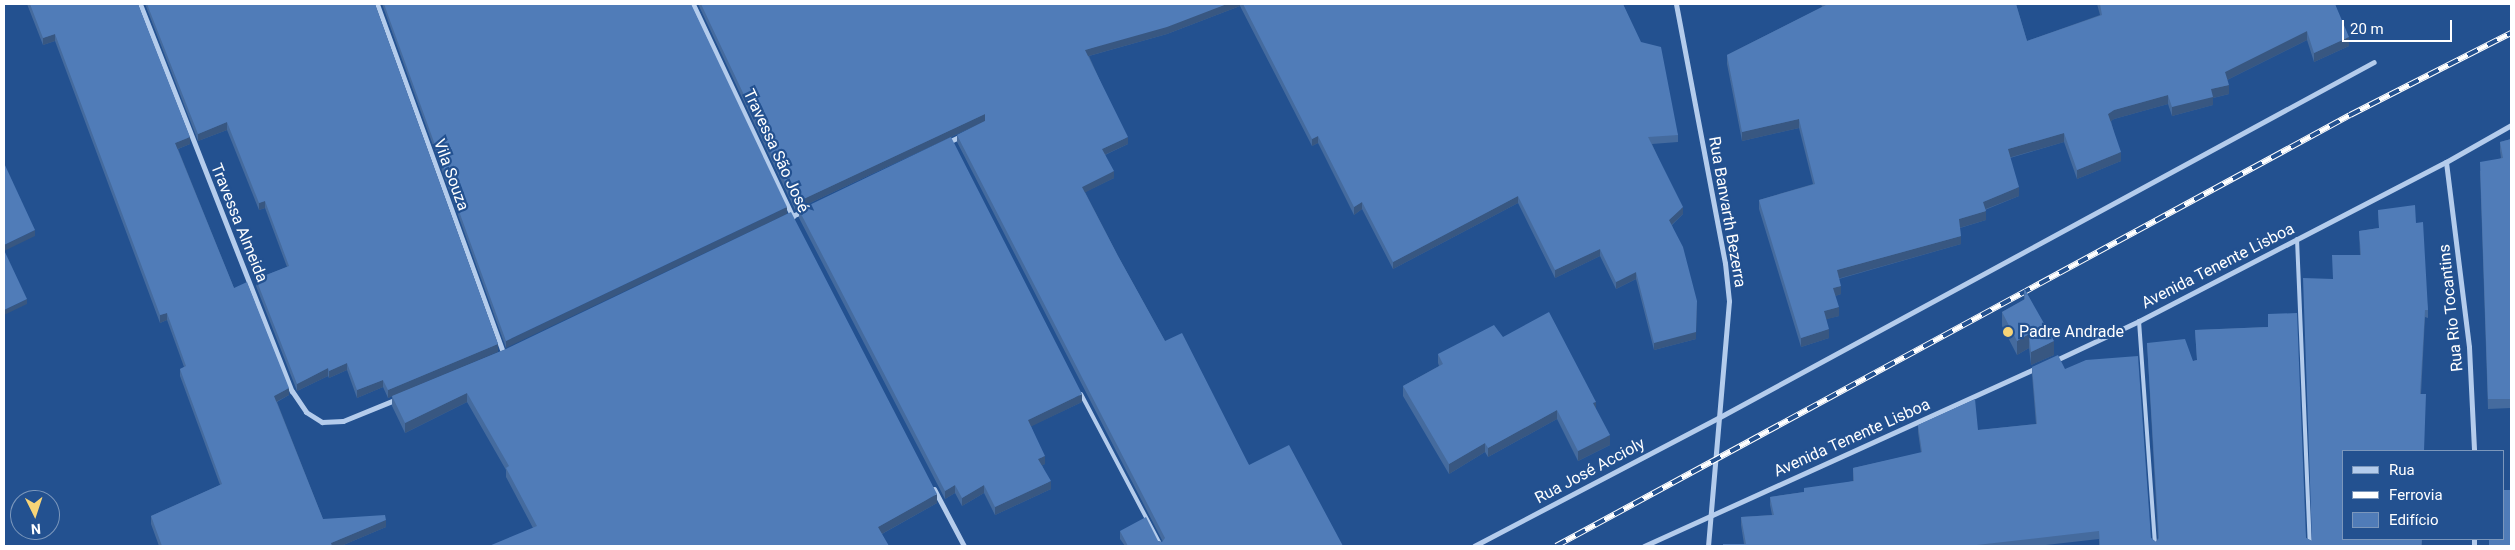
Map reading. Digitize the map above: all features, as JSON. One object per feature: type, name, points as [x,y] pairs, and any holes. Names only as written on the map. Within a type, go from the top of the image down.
[{"type":"street","name":"Travessa Almeida","points":[[140,4],[292,390],[306,412],[322,422],[343,421],[406,395]]},
{"type":"street","name":"Vila Souza","points":[[376,4],[504,354]]},
{"type":"street","name":"Travessa São José","points":[[693,4],[797,224]]},
{"type":"street","name":"Rua Banvarth Bezerra","points":[[1676,4],[1725,263],[1729,300],[1708,546]]},
{"type":"street","points":[[1718,418],[2374,62]]},
{"type":"street","name":"Avenida Tenente Lisboa","points":[[1711,516],[2139,321],[2446,162],[2511,125]]},
{"type":"street","points":[[943,145],[967,133]]},
{"type":"street","name":"Rua Rio Tocantins","points":[[2446,162],[2469,347],[2474,450]]},
{"type":"street","points":[[784,220],[810,208]]},
{"type":"street","points":[[495,358],[513,349]]},
{"type":"street","name":"Rua José Accioly","points":[[1474,546],[1718,418]]},
{"type":"street","points":[[932,484],[964,546]]},
{"type":"street","points":[[1644,546],[1711,516]]},
{"type":"lane","points":[[952,140],[956,149]]},
{"type":"lane","points":[[2297,239],[2310,546]]},
{"type":"lane","points":[[2139,321],[2155,546]]},
{"type":"lane","points":[[1077,387],[1161,546]]},
{"type":"building","points":[[30,4],[138,4],[190,137],[175,143],[234,288],[247,282],[289,388],[274,396],[323,519],[385,515],[386,520],[331,543],[332,546],[162,546],[151,516],[222,484],[180,369],[186,366],[167,313],[160,315],[55,34],[43,38]]},
{"type":"building","points":[[147,4],[375,4],[498,344],[388,390],[383,380],[357,390],[347,363],[329,371],[328,368],[297,384],[256,279],[289,266],[265,201],[259,203],[227,122],[198,134]]},
{"type":"building","points":[[384,4],[691,4],[787,207],[506,341]]},
{"type":"building","points":[[701,4],[1227,4],[1167,27],[1085,50],[1128,137],[1102,149],[1114,171],[1082,187],[1165,341],[1182,333],[1249,465],[1289,445],[1343,546],[1128,546],[1120,531],[1146,517],[1158,541],[1162,542],[1165,538],[957,135],[985,121],[985,114],[795,203]]},
{"type":"building","points":[[1243,4],[1623,4],[1641,42],[1661,47],[1678,135],[1648,137],[1683,207],[1669,220],[1683,247],[1697,301],[1696,332],[1654,343],[1636,272],[1616,282],[1600,249],[1555,270],[1518,196],[1393,262],[1362,202],[1354,207],[1318,136],[1312,139]]},
{"type":"building","points":[[1825,4],[2016,4],[2027,41],[2102,15],[2100,4],[2335,4],[2349,37],[2314,53],[2307,31],[2225,72],[2229,85],[2211,89],[2213,97],[2172,107],[2168,95],[2114,110],[2108,114],[2121,152],[2077,170],[2064,133],[2008,149],[2019,187],[1983,202],[1986,211],[1959,219],[1961,236],[1837,270],[1841,286],[1833,288],[1839,307],[1824,311],[1829,329],[1801,338],[1759,200],[1815,184],[1799,119],[1742,132],[1727,55]]},
{"type":"building","points":[[951,137],[1082,394],[1028,420],[1045,456],[1038,459],[1051,481],[995,507],[984,485],[962,498],[955,485],[945,491],[799,210]]},
{"type":"building","points":[[2511,139],[2511,399],[2488,399],[2480,162],[2503,158],[2500,142]]},
{"type":"building","points":[[4,163],[35,230],[4,245]]},
{"type":"building","points":[[2415,205],[2416,223],[2423,222],[2428,310],[2425,310],[2420,394],[2426,394],[2424,450],[2342,450],[2342,540],[2422,540],[2421,546],[2100,546],[2099,531],[1968,546],[1723,546],[1723,544],[1746,544],[1741,517],[1774,515],[1770,497],[1804,492],[1804,488],[1854,481],[1853,468],[1922,452],[1918,425],[1975,399],[1978,430],[2037,424],[2032,367],[2058,355],[2065,369],[2086,360],[2138,356],[2151,538],[2156,542],[2159,538],[2147,343],[2185,339],[2193,361],[2197,360],[2195,330],[2268,327],[2268,314],[2297,313],[2306,538],[2312,541],[2303,278],[2333,279],[2332,255],[2361,255],[2359,231],[2379,228],[2378,210]]},
{"type":"building","points":[[791,212],[937,494],[878,527],[889,546],[489,546],[537,526],[506,468],[509,466],[467,393],[405,423],[392,396],[506,349]]},
{"type":"building","points":[[4,250],[27,299],[4,310]]},
{"type":"building","points":[[2024,288],[2054,341],[2031,352],[2029,334],[2017,341],[2002,312],[2025,299]]},
{"type":"building","points":[[1549,312],[1596,402],[1593,403],[1610,435],[1578,451],[1557,410],[1488,448],[1485,443],[1449,464],[1403,386],[1443,364],[1438,354],[1494,325],[1503,337]]},
{"type":"building","points":[[2505,490],[2511,490],[2511,546],[2489,546],[2489,540],[2505,540]]},
{"type":"railway","points":[[1556,546],[2350,115],[2511,33]]},
{"type":"place","name":"Padre Andrade","points":[[2008,332]]}]
